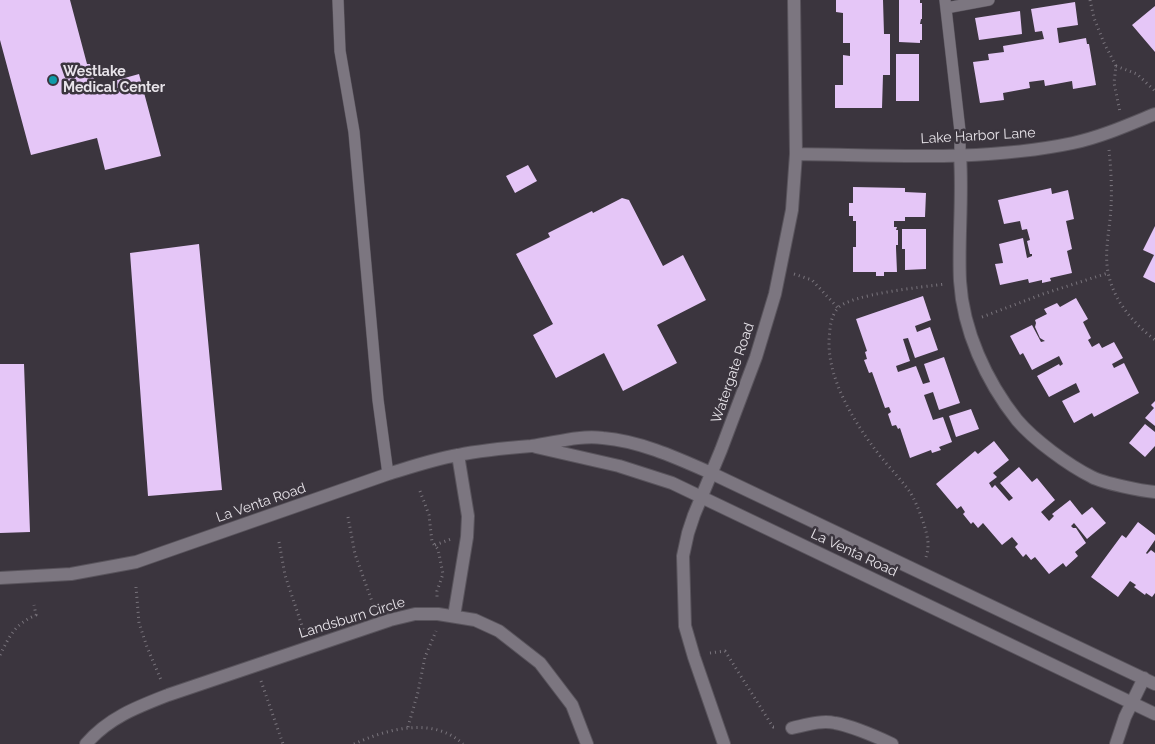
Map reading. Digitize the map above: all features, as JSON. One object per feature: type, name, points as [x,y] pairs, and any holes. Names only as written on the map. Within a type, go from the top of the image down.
[{"type":"street","name":"Watergate Road","points":[[724,744],[685,626],[683,556],[688,533],[756,357],[776,294],[792,210],[796,154],[794,0]]},
{"type":"street","name":"Lake Harbor Lane","points":[[796,154],[960,155],[1029,150],[1074,143],[1155,114]]},
{"type":"street","points":[[960,155],[962,183],[960,282],[969,332],[990,380],[1018,420],[1047,448],[1093,478],[1155,492]]},
{"type":"street","name":"La Venta Road","points":[[0,578],[72,574],[136,562],[426,462],[506,447],[531,446],[584,436],[605,438],[654,450],[712,473],[1150,681]]},
{"type":"street","name":"La Venta Road","points":[[531,446],[649,475],[701,497],[1155,714]]},
{"type":"street","points":[[454,616],[468,537],[468,516],[458,455]]},
{"type":"street","name":"Landsburn Circle","points":[[86,744],[110,721],[136,707],[390,620],[414,614],[430,613],[475,620],[499,631],[540,663],[572,705],[587,744]]},
{"type":"street","points":[[1116,744],[1132,703],[1150,681]]},
{"type":"street","points":[[792,728],[815,723],[835,723],[879,741],[892,744]]},
{"type":"lane","points":[[338,0],[340,51],[354,132],[378,400],[388,474]]},
{"type":"lane","points":[[960,155],[960,132],[946,4],[989,0]]},
{"type":"path","points":[[1090,0],[1094,18],[1116,66],[1114,83],[1123,127]]},
{"type":"path","points":[[1116,66],[1137,74],[1155,91]]},
{"type":"path","points":[[1106,133],[1110,157],[1111,206],[1107,256],[1108,273],[1115,293],[1126,312],[1140,329],[1155,340]]},
{"type":"path","points":[[780,269],[812,280],[838,308]]},
{"type":"path","points":[[967,323],[1043,294],[1108,273]]},
{"type":"path","points":[[925,560],[928,545],[924,528],[911,494],[874,448],[841,392],[829,349],[830,323],[838,308],[856,300],[886,292],[960,282]]},
{"type":"path","points":[[348,517],[354,554],[380,624]]},
{"type":"path","points":[[279,542],[285,575],[310,646]]},
{"type":"path","points":[[136,587],[139,622],[147,648],[168,695]]},
{"type":"path","points":[[0,655],[10,636],[23,620],[36,615],[34,605]]},
{"type":"path","points":[[694,657],[725,651],[773,727],[792,728]]},
{"type":"path","points":[[256,666],[283,744]]},
{"type":"path","points":[[354,744],[408,727],[430,728],[456,738],[463,744]]},
{"type":"building","name":"Westlake Medical Center","points":[[0,0],[70,0],[87,64],[90,64],[96,86],[139,74],[161,156],[105,170],[97,138],[31,155],[0,40]]},
{"type":"building","points":[[836,0],[883,0],[884,34],[890,34],[890,75],[883,75],[882,108],[835,108],[835,85],[843,85],[843,55],[850,56],[850,43],[843,43],[843,13],[836,12]]},
{"type":"building","points":[[899,0],[920,0],[920,3],[922,3],[922,19],[920,24],[922,24],[922,40],[920,40],[920,43],[899,42]]},
{"type":"building","points":[[1075,2],[1078,25],[1057,28],[1059,43],[1086,38],[1087,44],[1089,44],[1096,85],[1073,89],[1072,81],[1045,86],[1044,80],[1029,82],[1030,88],[1003,93],[1004,100],[980,103],[973,62],[989,60],[988,54],[1004,52],[1003,46],[1044,39],[1042,31],[1035,32],[1031,9]]},
{"type":"building","points":[[1155,6],[1155,52],[1132,25]]},
{"type":"building","points":[[1020,11],[1022,34],[979,40],[975,18]]},
{"type":"building","points":[[896,54],[919,54],[919,101],[896,101]]},
{"type":"building","points":[[528,165],[537,181],[515,193],[506,176]]},
{"type":"building","points":[[853,187],[905,188],[905,192],[926,193],[925,217],[905,217],[905,221],[894,221],[894,227],[897,227],[896,230],[898,230],[898,245],[896,245],[897,272],[884,272],[884,276],[876,276],[876,272],[853,272],[853,247],[856,247],[856,221],[853,221],[853,216],[849,216],[849,203],[853,203]]},
{"type":"building","points":[[1051,188],[1052,194],[1068,190],[1074,219],[1066,221],[1072,249],[1067,251],[1072,273],[1050,278],[1051,281],[1042,283],[1042,280],[1029,283],[1028,279],[1000,285],[995,264],[1003,263],[999,244],[1023,238],[1027,258],[1032,256],[1032,254],[1030,254],[1027,241],[1030,240],[1027,229],[1022,230],[1020,221],[1004,224],[998,200]]},
{"type":"building","points":[[622,198],[629,200],[663,266],[683,255],[706,300],[657,325],[677,363],[623,391],[604,353],[556,378],[533,335],[553,324],[516,254],[550,237],[548,233]]},
{"type":"building","points":[[1155,226],[1155,283],[1143,277],[1154,255],[1143,250]]},
{"type":"building","points":[[902,229],[926,229],[926,269],[905,270],[905,249],[902,249]]},
{"type":"building","points":[[199,244],[222,490],[148,496],[130,253]]},
{"type":"building","points":[[923,296],[931,320],[915,326],[917,332],[930,327],[938,350],[915,358],[908,338],[903,339],[910,361],[896,366],[898,372],[916,366],[923,384],[930,382],[924,364],[944,357],[960,403],[939,410],[933,392],[924,395],[933,420],[943,417],[952,442],[939,447],[941,450],[932,453],[931,450],[910,458],[900,428],[898,429],[896,425],[892,426],[888,414],[891,412],[889,407],[885,408],[872,372],[869,373],[864,360],[867,359],[865,352],[867,351],[856,319]]},
{"type":"building","points":[[1076,298],[1088,319],[1083,322],[1091,338],[1088,340],[1092,347],[1099,343],[1102,348],[1114,342],[1123,358],[1112,364],[1114,368],[1124,363],[1139,393],[1094,417],[1092,413],[1074,423],[1062,401],[1080,392],[1076,383],[1049,397],[1037,376],[1059,364],[1060,366],[1063,364],[1059,356],[1032,370],[1023,353],[1020,355],[1010,336],[1032,325],[1041,342],[1045,341],[1040,338],[1035,327],[1035,320],[1047,314],[1044,309],[1057,303],[1060,307]]},
{"type":"building","points":[[0,364],[24,364],[30,532],[0,533]]},
{"type":"building","points":[[1155,401],[1155,426],[1145,418],[1154,408],[1151,405]]},
{"type":"building","points":[[971,409],[979,429],[956,437],[949,416]]},
{"type":"building","points":[[1145,424],[1155,432],[1155,446],[1145,457],[1129,443]]},
{"type":"building","points":[[994,441],[1009,460],[993,473],[997,477],[989,483],[992,488],[995,485],[1009,501],[1013,498],[1000,483],[1019,467],[1032,482],[1037,478],[1055,500],[1041,512],[1049,521],[1054,516],[1052,514],[1070,500],[1082,515],[1092,507],[1106,523],[1087,539],[1074,523],[1071,526],[1076,528],[1086,543],[1075,552],[1078,556],[1066,567],[1063,563],[1049,574],[1035,557],[1031,560],[1026,554],[1023,557],[1015,547],[1018,544],[1012,537],[1002,545],[983,523],[978,528],[973,522],[971,524],[963,514],[965,512],[961,506],[957,509],[936,484],[975,451],[978,454]]},
{"type":"building","points":[[1138,522],[1155,535],[1155,540],[1146,553],[1151,550],[1155,553],[1155,593],[1152,597],[1146,593],[1145,595],[1134,587],[1136,585],[1130,581],[1118,597],[1091,577],[1122,535],[1126,538]]},
{"type":"place","name":"Westlake Medical Center","points":[[53,80]]}]
